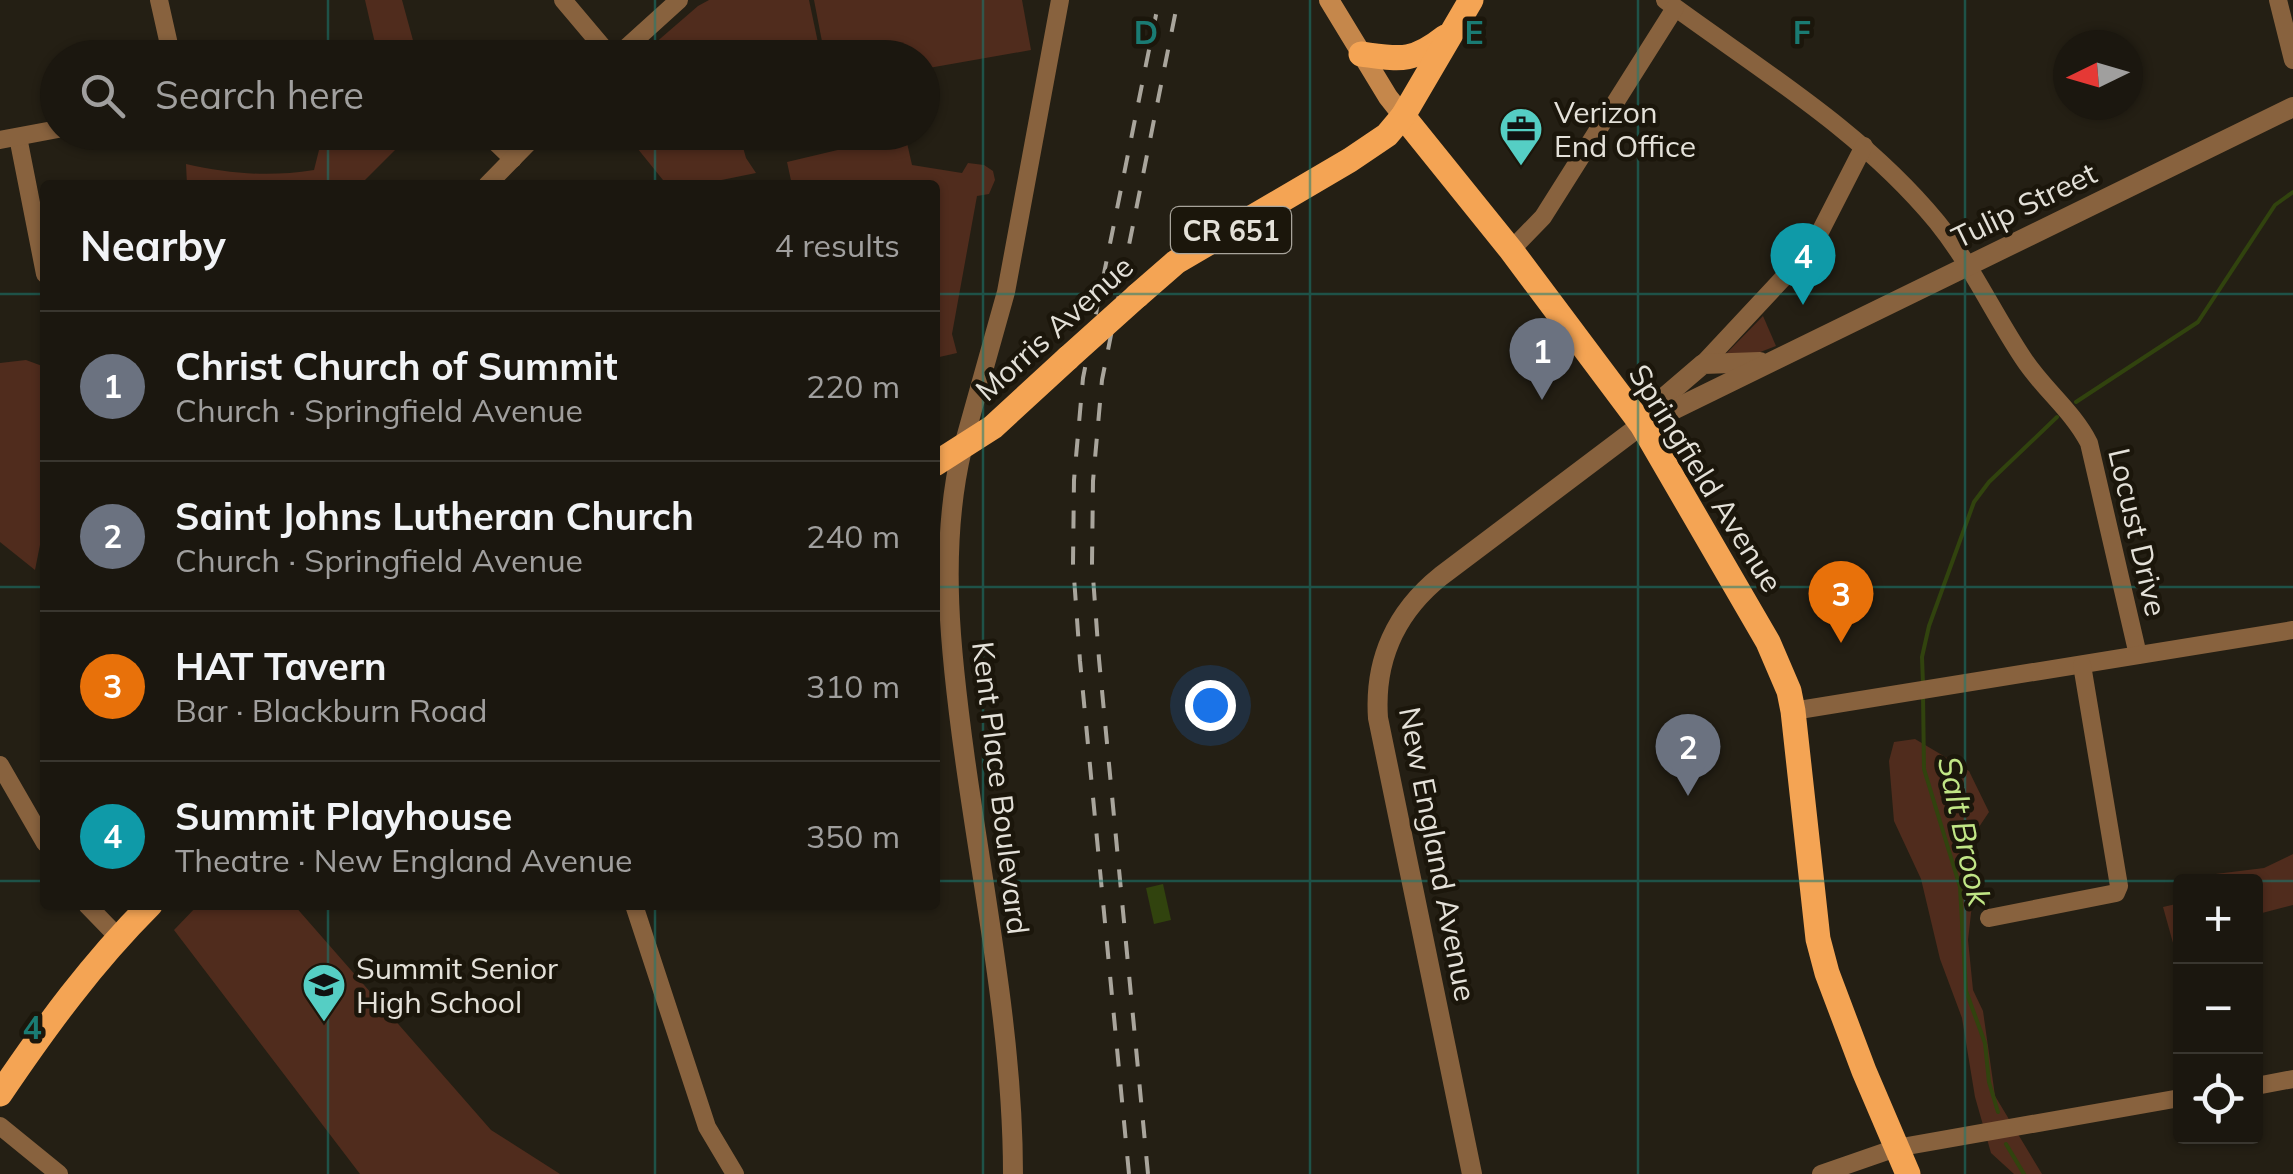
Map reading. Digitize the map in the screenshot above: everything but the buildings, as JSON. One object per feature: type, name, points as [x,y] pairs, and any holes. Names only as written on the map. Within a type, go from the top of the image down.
[{"type":"main road","name":"Springfield Avenue","points":[[1329,0],[1403,116],[1652,417],[1768,642],[1789,691],[1793,711],[1818,939],[1827,974],[1908,1174]]},
{"type":"main road","name":"Morris Avenue","points":[[940,461],[962,450],[1006,415],[1176,262],[1375,144],[1403,116],[1471,0]]},
{"type":"main road","points":[[1361,54],[1419,56],[1453,30]]},
{"type":"main road","points":[[0,1094],[54,1014],[145,910]]},
{"type":"street","points":[[159,0],[168,40]]},
{"type":"street","points":[[563,0],[598,40]]},
{"type":"street","points":[[634,40],[679,0]]},
{"type":"street","name":"Kent Place Boulevard","points":[[1013,1174],[1005,1052],[952,648],[949,542],[954,481],[1006,292],[1060,0]]},
{"type":"street","points":[[2278,0],[2293,60]]},
{"type":"street","points":[[1511,250],[1543,217],[1670,4]]},
{"type":"street","name":"Locust Drive","points":[[1670,4],[1837,122],[1902,182],[1969,265],[2023,358],[2070,412],[2088,443],[2138,655]]},
{"type":"street","name":"Tulip Street","points":[[1652,417],[1782,358],[2293,108]]},
{"type":"street","points":[[40,132],[9,139],[40,255]]},
{"type":"street","name":"New England Avenue","points":[[1472,1174],[1378,718],[1377,682],[1391,636],[1426,588],[1652,417],[1661,400],[1703,364],[1810,246],[1836,207],[1864,146]]},
{"type":"street","points":[[504,150],[513,158]]},
{"type":"street","points":[[492,180],[521,150]]},
{"type":"street","name":"Tulip Street","points":[[1703,364],[1782,358]]},
{"type":"street","points":[[1793,711],[2293,630]]},
{"type":"street","points":[[1989,918],[2116,893],[2119,886],[2082,666]]},
{"type":"street","points":[[0,765],[40,834]]},
{"type":"street","points":[[92,910],[118,937]]},
{"type":"street","points":[[636,910],[707,1127],[735,1174]]},
{"type":"street","points":[[2263,1085],[2293,1079]]},
{"type":"street","points":[[1821,1174],[1896,1148],[2173,1099]]},
{"type":"street","points":[[0,1126],[59,1174]]},
{"type":"shaded area","points":[[365,0],[402,0],[413,40],[374,40]]},
{"type":"shaded area","points":[[709,0],[809,0],[817,40],[659,40]]},
{"type":"shaded area","points":[[814,0],[1022,0],[1031,50],[940,66],[940,40],[822,40]]},
{"type":"shaded area","points":[[319,150],[395,150],[365,180],[187,180],[186,164],[250,173],[314,170]]},
{"type":"shaded area","points":[[639,150],[744,150],[756,173],[722,180],[663,180]]},
{"type":"shaded area","points":[[838,150],[909,150],[912,165],[962,173],[968,163],[993,171],[995,180],[989,194],[977,196],[952,334],[957,353],[940,357],[940,180],[791,180],[787,162]]},
{"type":"shaded area","points":[[1763,316],[1776,346],[1720,360]]},
{"type":"shaded area","points":[[26,360],[40,365],[40,545],[35,570],[0,542],[0,363]]},
{"type":"shaded area","points":[[1915,739],[1969,771],[1989,812],[1975,833],[1968,940],[1973,990],[1983,1011],[1995,1096],[2042,1174],[2014,1174],[1991,1153],[1975,1097],[1962,1018],[1940,959],[1921,879],[1894,821],[1889,761],[1894,742]]},
{"type":"shaded area","points":[[2293,854],[2293,905],[2263,913],[2263,874],[2215,874],[2264,868]]},
{"type":"shaded area","points":[[1163,884],[1171,920],[1154,924],[1146,888]]},
{"type":"shaded area","points":[[2173,905],[2173,943],[2163,907]]},
{"type":"shaded area","name":"Summit Senior High School","points":[[193,910],[298,910],[491,1130],[560,1174],[360,1174],[174,930]]},
{"type":"waterway","name":"Salt Brook","points":[[2076,402],[2198,322],[2275,205],[2293,192]]},
{"type":"waterway","name":"Salt Brook","points":[[1923,684],[1922,657],[1929,626],[1974,502],[1989,482],[2057,417]]},
{"type":"waterway","name":"Salt Brook","points":[[1923,694],[1924,769],[1960,887],[1966,991],[1985,1043],[1989,1082],[1998,1112]]},
{"type":"waterway","name":"Salt Brook","points":[[2006,1144],[2024,1174]]},
{"type":"railway","points":[[1129,1174],[1080,661],[1073,563],[1074,480],[1083,378],[1159,0]]},
{"type":"railway","points":[[1148,1174],[1099,659],[1092,563],[1093,481],[1102,380],[1178,0]]},
{"type":"place","name":"Verizon End Office","points":[[1521,167]]},
{"type":"place","name":"Summit Playhouse","points":[[1803,305]]},
{"type":"place","name":"Christ Church of Summit","points":[[1542,400]]},
{"type":"place","name":"HAT Tavern","points":[[1841,643]]},
{"type":"place","name":"Saint Johns Lutheran Church","points":[[1688,796]]},
{"type":"place","name":"Summit Senior High School","points":[[324,1023]]}]
